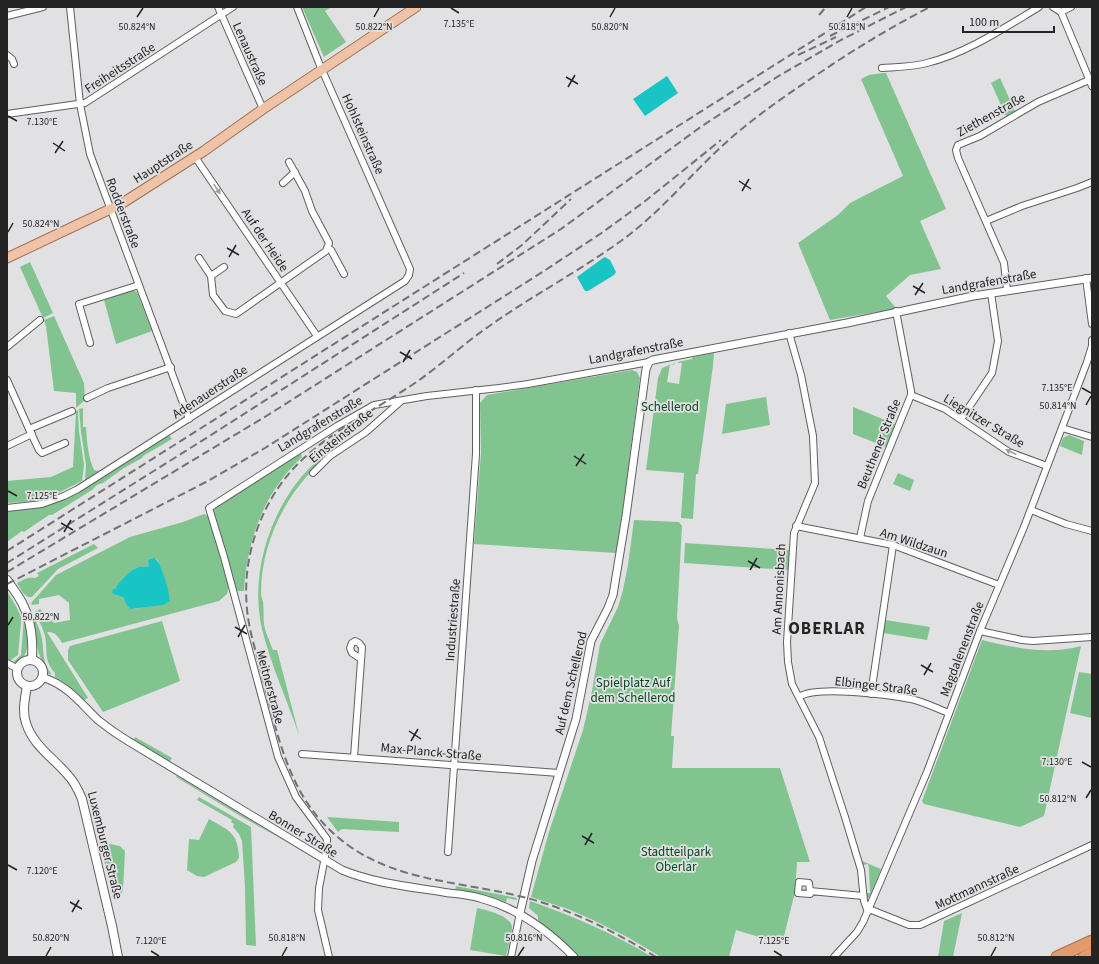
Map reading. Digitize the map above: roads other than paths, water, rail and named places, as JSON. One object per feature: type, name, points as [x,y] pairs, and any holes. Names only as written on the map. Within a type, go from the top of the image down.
[{"type":"highway","points":[[1056,957],[1092,941]]},
{"type":"highway","points":[[1084,957],[1092,953]]},
{"type":"main road","name":"Hauptstraße","points":[[8,255],[110,210],[124,202],[195,157],[416,7]]},
{"type":"main road","points":[[7,580],[24,606],[28,615],[31,631],[32,660]]},
{"type":"main road","points":[[32,660],[41,666],[43,674],[38,684],[35,686],[27,686],[20,681],[17,674],[18,669],[23,662],[32,660]]},
{"type":"main road","name":"Luxemburger Straße","points":[[27,686],[24,714],[29,731],[41,749],[71,778],[82,799],[118,957]]},
{"type":"street","points":[[7,16],[43,7]]},
{"type":"street","name":"Rodderstraße","points":[[70,7],[80,104],[90,154],[138,285],[190,419]]},
{"type":"street","name":"Lenaustraße","points":[[218,7],[263,110]]},
{"type":"street","name":"Freiheitsstraße","points":[[7,114],[85,103],[233,7]]},
{"type":"street","name":"Hohlsteinstraße","points":[[297,7],[410,269]]},
{"type":"street","points":[[882,68],[915,66],[952,55],[1001,30],[1039,7]]},
{"type":"street","points":[[1053,7],[1061,12],[1092,86]]},
{"type":"street","points":[[1061,12],[1071,7]]},
{"type":"street","points":[[7,55],[12,59],[14,64]]},
{"type":"street","name":"Ziethenstraße","points":[[1007,290],[1004,263],[956,153],[957,147],[964,142],[980,136],[1038,102],[1089,80]]},
{"type":"street","name":"Auf der Heide","points":[[195,157],[317,336]]},
{"type":"street","points":[[199,258],[211,276],[214,295],[225,311],[236,314],[328,248],[329,243],[312,211],[305,191],[289,162]]},
{"type":"street","points":[[283,182],[294,172]]},
{"type":"street","points":[[986,221],[1028,203],[1092,182]]},
{"type":"street","points":[[328,248],[331,250],[344,274]]},
{"type":"street","points":[[211,276],[224,267]]},
{"type":"street","name":"Adenauerstraße","points":[[7,508],[42,504],[64,496],[85,485],[405,281],[409,275],[410,269]]},
{"type":"street","points":[[1089,278],[1092,324]]},
{"type":"street","name":"Landgrafenstraße","points":[[209,508],[337,426],[374,405],[427,396],[528,384],[649,362],[991,293],[1089,278]]},
{"type":"street","points":[[90,343],[79,304],[138,285]]},
{"type":"street","points":[[960,419],[992,373],[998,341],[991,293]]},
{"type":"street","name":"Beuthener Straße","points":[[860,538],[868,501],[911,395],[896,311]]},
{"type":"street","points":[[7,347],[40,320]]},
{"type":"street","name":"Am Annonisbach","points":[[789,333],[801,375],[813,436],[815,484],[794,533],[787,651],[789,673],[792,684],[819,737],[861,870],[863,896],[869,910]]},
{"type":"street","name":"Magdalenenstraße","points":[[834,957],[857,932],[869,910],[917,797],[980,631],[1031,510],[1087,362],[1092,340]]},
{"type":"street","name":"Auf dem Schellerod","points":[[520,913],[532,861],[576,719],[591,641],[608,608],[616,582],[646,369],[649,362]]},
{"type":"street","points":[[87,398],[108,388],[171,367]]},
{"type":"street","points":[[7,380],[39,450],[42,453],[65,443]]},
{"type":"street","name":"Industriestraße","points":[[448,852],[476,454],[476,390]]},
{"type":"street","name":"Liegnitzer Straße","points":[[911,395],[945,409],[1008,452],[1047,466]]},
{"type":"street","name":"Einsteinstraße","points":[[313,473],[330,456],[366,432],[401,401]]},
{"type":"street","points":[[7,446],[30,432],[72,411]]},
{"type":"street","points":[[1062,428],[1092,437]]},
{"type":"street","name":"Meitnerstraße","points":[[209,508],[224,557],[278,757],[296,797],[327,839],[328,844],[318,895],[318,910],[329,957]]},
{"type":"street","points":[[1031,510],[1066,524],[1092,531]]},
{"type":"street","name":"Am Wildzaun","points":[[796,526],[893,545],[999,585]]},
{"type":"street","points":[[871,694],[893,545]]},
{"type":"street","points":[[980,631],[1033,641],[1092,637]]},
{"type":"street","points":[[354,757],[361,659]]},
{"type":"street","points":[[7,663],[18,669]]},
{"type":"street","name":"Bonner Straße","points":[[42,677],[52,680],[70,691],[102,723],[128,741],[324,861],[362,878],[479,898],[520,913],[550,934],[574,957]]},
{"type":"street","name":"Elbinger Straße","points":[[799,697],[807,694],[828,691],[871,694],[912,700],[949,713]]},
{"type":"street","name":"Max-Planck-Straße","points":[[302,754],[559,773]]},
{"type":"street","name":"Mottmannstraße","points":[[869,910],[909,925],[920,925],[1092,845]]},
{"type":"street","points":[[810,891],[863,896]]},
{"type":"street","points":[[511,957],[520,913]]},
{"type":"water","points":[[667,76],[678,93],[645,116],[633,99]]},
{"type":"water","points":[[605,257],[610,260],[616,272],[614,275],[588,291],[585,291],[577,277]]},
{"type":"water","points":[[154,557],[162,571],[167,585],[170,601],[163,605],[131,609],[126,604],[124,598],[112,593],[113,589],[115,589],[133,570],[147,567],[149,565],[148,560]]},
{"type":"railway","points":[[819,15],[826,7]]},
{"type":"railway","points":[[7,551],[866,7]]},
{"type":"railway","points":[[830,36],[889,7]]},
{"type":"railway","points":[[7,572],[268,415],[561,229],[702,126],[777,77],[841,40],[906,7]]},
{"type":"railway","points":[[656,957],[624,938],[575,914],[558,908],[523,897],[417,876],[392,868],[368,857],[345,843],[324,824],[311,808],[291,773],[272,715],[253,643],[249,626],[246,587],[248,565],[253,543],[260,522],[282,483],[296,466],[312,451],[349,424],[415,383],[504,316],[602,254],[633,232],[662,206],[731,138],[776,102],[863,45],[930,7]]},
{"type":"railway","points":[[798,55],[836,37]]},
{"type":"railway","points":[[7,584],[206,482],[265,448],[603,232],[644,202],[721,140]]},
{"type":"railway","points":[[497,264],[522,245],[571,199]]},
{"type":"railway","points":[[7,563],[208,437],[464,273]]},
{"type":"district","name":"OBERLAR","points":[[827,629]]},
{"type":"park label","name":"Schellerod","points":[[670,407]]},
{"type":"park label","name":"Spielplatz Auf dem Schellerod","points":[[633,690]]},
{"type":"park label","name":"Stadtteilpark Oberlar","points":[[676,860]]}]
